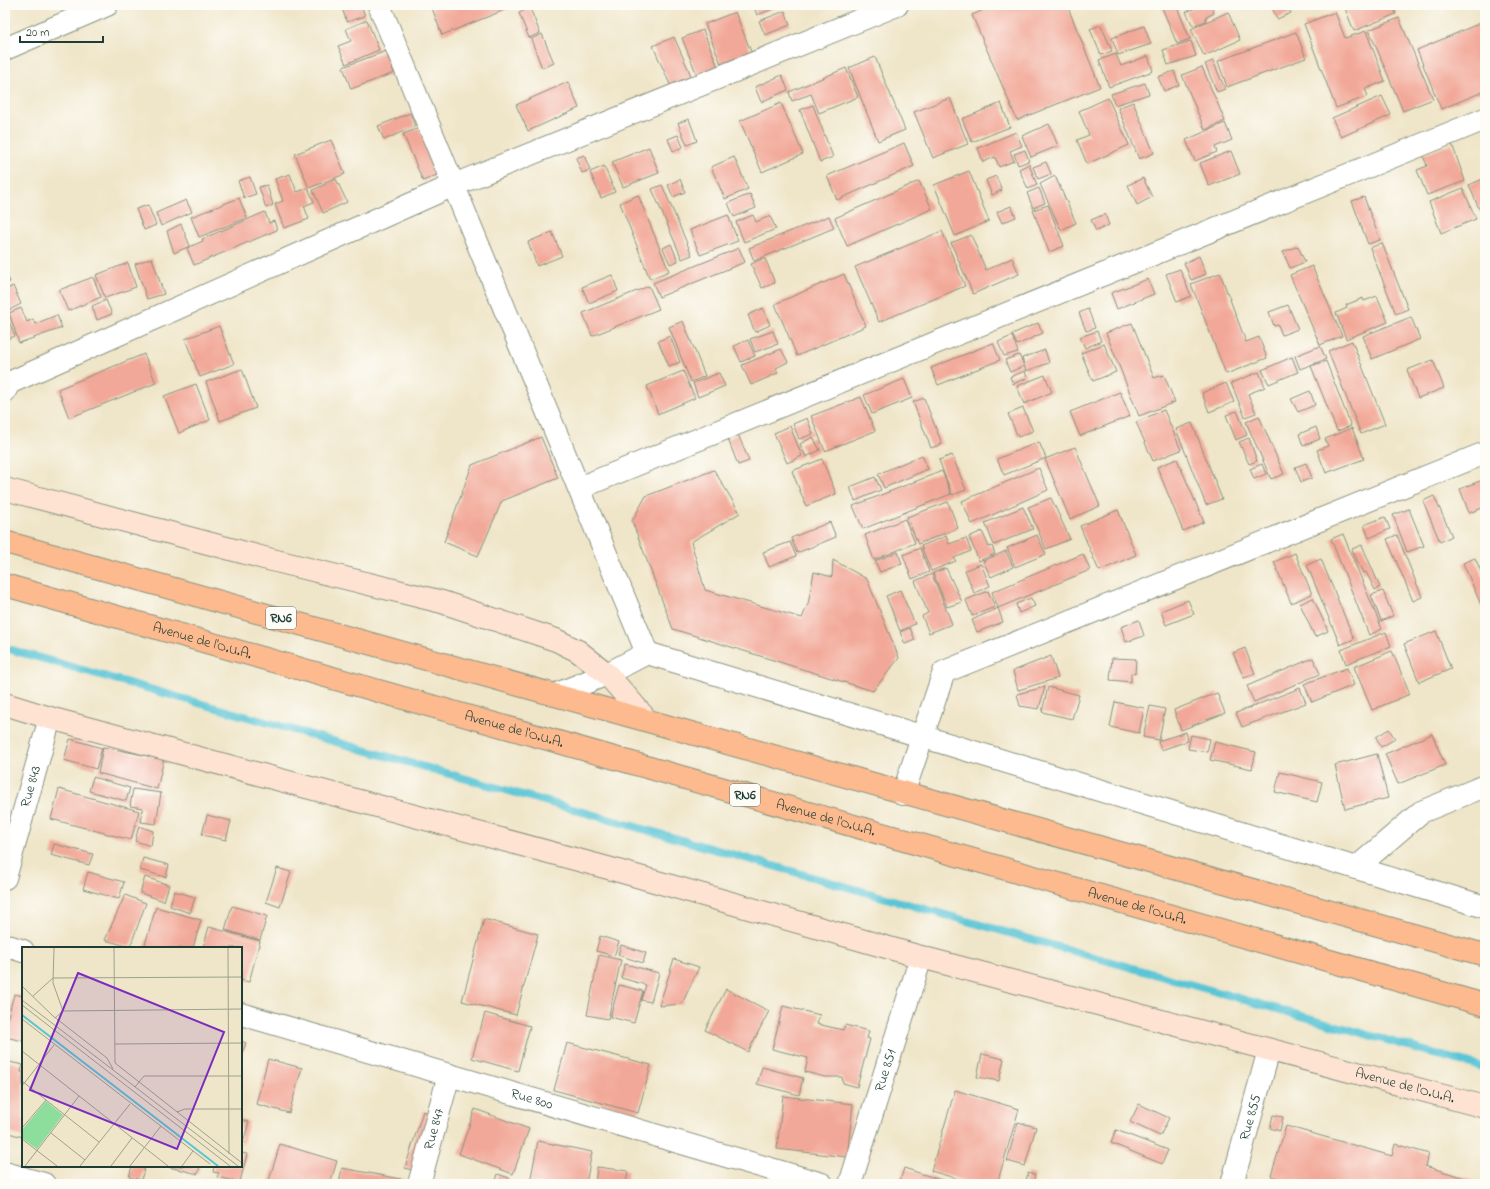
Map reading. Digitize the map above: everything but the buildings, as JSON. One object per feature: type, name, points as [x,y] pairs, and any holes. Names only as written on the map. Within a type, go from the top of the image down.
[{"type":"highway","name":"RN6","points":[[5,542],[557,694],[903,794],[1485,955]]},
{"type":"highway","name":"Avenue de l'O.U.A.","points":[[5,585],[1485,1005]]},
{"type":"street","points":[[5,49],[107,5]]},
{"type":"street","points":[[380,5],[647,653]]},
{"type":"street","points":[[6,384],[454,185],[897,5]]},
{"type":"street","points":[[579,488],[1485,119]]},
{"type":"street","points":[[903,794],[944,672],[1485,453]]},
{"type":"street","points":[[5,489],[264,558],[442,602],[556,640],[578,651],[607,674],[646,719]]},
{"type":"street","points":[[557,694],[607,674],[647,653],[1485,907]]},
{"type":"street","name":"Avenue de l'O.U.A.","points":[[5,704],[50,718],[608,868],[921,957],[1485,1108]]},
{"type":"street","name":"Rue 843","points":[[5,878],[50,718]]},
{"type":"street","points":[[1356,868],[1421,812],[1485,786]]},
{"type":"street","points":[[5,945],[22,950]]},
{"type":"street","name":"Rue 851","points":[[850,1184],[921,957]]},
{"type":"street","name":"Rue 800","points":[[242,1014],[822,1184]]},
{"type":"street","name":"Rue 855","points":[[1232,1184],[1269,1050]]},
{"type":"street","name":"Rue 847","points":[[419,1184],[449,1075]]},
{"type":"street","points":[[5,1173],[44,1184]]},
{"type":"waterway","points":[[5,648],[1485,1068]]}]
